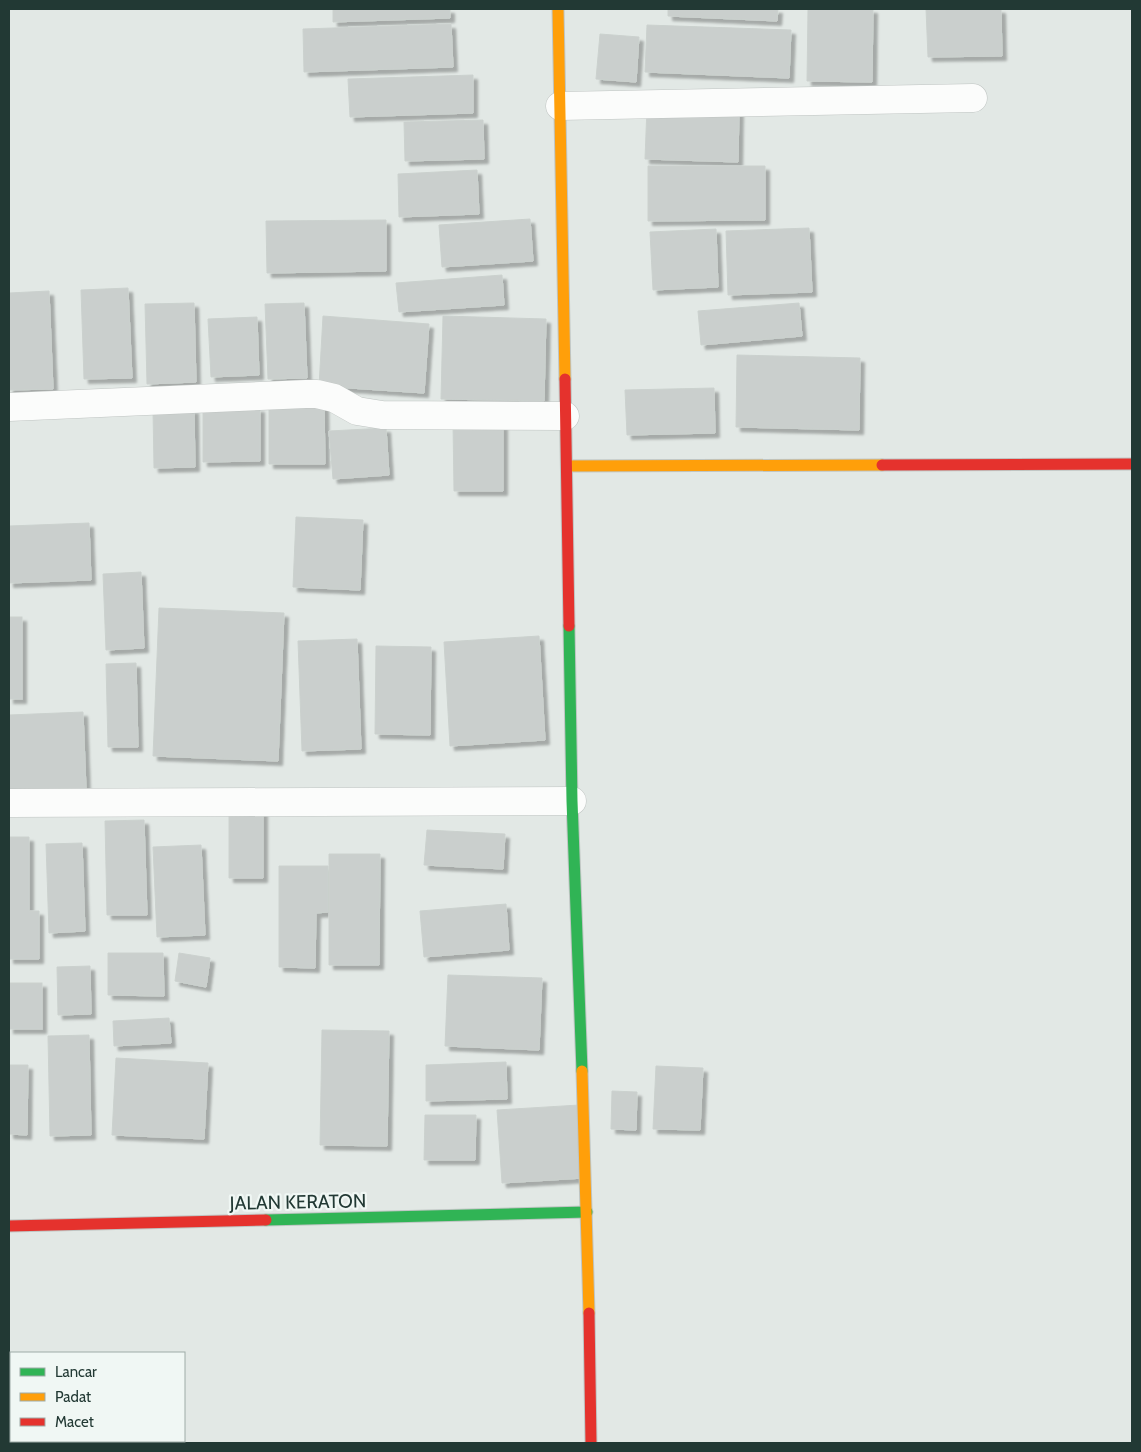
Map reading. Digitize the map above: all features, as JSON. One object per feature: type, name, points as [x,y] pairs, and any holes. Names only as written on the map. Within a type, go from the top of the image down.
[{"type":"street","points":[[558,9],[572,801],[587,1212],[591,1443]]},
{"type":"street","points":[[560,106],[973,98]]},
{"type":"street","points":[[9,407],[317,394],[334,398],[357,411],[382,415],[565,416]]},
{"type":"street","points":[[567,466],[1132,464]]},
{"type":"street","points":[[9,803],[572,801]]},
{"type":"street","name":"JALAN KERATON","points":[[9,1226],[587,1212]]},
{"type":"building","points":[[333,9],[450,9],[450,18],[333,22]]},
{"type":"building","points":[[668,9],[778,9],[777,21],[668,16]]},
{"type":"building","points":[[808,9],[873,9],[872,82],[807,81]]},
{"type":"building","points":[[926,9],[1001,9],[1002,56],[928,57]]},
{"type":"building","points":[[451,24],[453,67],[304,72],[303,29]]},
{"type":"building","points":[[647,25],[791,30],[789,78],[645,72]]},
{"type":"building","points":[[600,34],[639,37],[636,82],[596,79]]},
{"type":"building","points":[[473,75],[473,113],[350,117],[348,79]]},
{"type":"building","points":[[647,107],[739,110],[738,162],[645,159]]},
{"type":"building","points":[[483,120],[484,159],[405,161],[404,122]]},
{"type":"building","points":[[648,166],[765,166],[765,220],[648,221]]},
{"type":"building","points":[[477,170],[479,214],[399,217],[398,174]]},
{"type":"building","points":[[530,219],[533,261],[442,267],[439,225]]},
{"type":"building","points":[[386,220],[386,271],[267,273],[266,221]]},
{"type":"building","points":[[809,228],[812,292],[728,295],[726,231]]},
{"type":"building","points":[[716,229],[718,287],[653,290],[650,232]]},
{"type":"building","points":[[502,275],[504,305],[399,312],[396,283]]},
{"type":"building","points":[[128,288],[132,378],[84,379],[81,290]]},
{"type":"building","points":[[49,291],[53,389],[9,390],[9,293]]},
{"type":"building","points":[[194,303],[196,382],[147,384],[145,304]]},
{"type":"building","points":[[304,303],[307,378],[268,379],[265,304]]},
{"type":"building","points":[[799,303],[802,336],[701,345],[698,311]]},
{"type":"building","points":[[323,316],[429,324],[424,393],[319,386]]},
{"type":"building","points":[[443,316],[546,319],[544,401],[441,399]]},
{"type":"building","points":[[257,317],[259,375],[211,377],[208,319]]},
{"type":"building","points":[[737,355],[860,358],[859,430],[736,427]]},
{"type":"building","points":[[714,388],[715,433],[627,435],[625,390]]},
{"type":"building","points":[[269,401],[324,401],[325,464],[269,464]]},
{"type":"building","points":[[260,408],[260,461],[203,462],[203,409]]},
{"type":"building","points":[[194,409],[195,467],[154,468],[153,410]]},
{"type":"building","points":[[453,424],[503,424],[503,491],[454,491]]},
{"type":"building","points":[[386,428],[389,475],[333,479],[329,431]]},
{"type":"building","points":[[296,517],[363,520],[360,590],[293,587]]},
{"type":"building","points":[[89,523],[91,580],[9,583],[9,526]]},
{"type":"building","points":[[141,572],[144,648],[106,650],[103,574]]},
{"type":"building","points":[[159,608],[284,613],[278,761],[153,756]]},
{"type":"building","points":[[9,617],[22,617],[22,699],[9,699]]},
{"type":"building","points":[[539,636],[545,740],[450,746],[444,642]]},
{"type":"building","points":[[357,639],[361,749],[302,751],[298,641]]},
{"type":"building","points":[[376,646],[431,647],[430,735],[375,734]]},
{"type":"building","points":[[136,663],[138,747],[108,747],[106,664]]},
{"type":"building","points":[[83,712],[86,789],[9,791],[9,715]]},
{"type":"building","points":[[229,809],[263,810],[263,878],[229,878]]},
{"type":"building","points":[[144,820],[147,915],[107,915],[105,821]]},
{"type":"building","points":[[427,830],[505,834],[503,869],[424,865]]},
{"type":"building","points":[[9,837],[29,837],[29,911],[39,911],[39,959],[9,959]]},
{"type":"building","points":[[82,843],[85,931],[49,933],[46,844]]},
{"type":"building","points":[[201,845],[205,935],[157,937],[153,847]]},
{"type":"building","points":[[329,854],[380,854],[379,965],[329,965]]},
{"type":"building","points":[[279,866],[328,866],[328,912],[316,913],[315,968],[279,967]]},
{"type":"building","points":[[506,904],[509,950],[424,957],[420,911]]},
{"type":"building","points":[[108,953],[163,953],[164,996],[108,995]]},
{"type":"building","points":[[179,953],[210,958],[206,987],[175,981]]},
{"type":"building","points":[[90,966],[91,1014],[58,1015],[57,967]]},
{"type":"building","points":[[448,975],[542,978],[539,1050],[445,1046]]},
{"type":"building","points":[[9,983],[42,983],[42,1029],[9,1029]]},
{"type":"building","points":[[169,1018],[171,1043],[114,1046],[113,1021]]},
{"type":"building","points":[[322,1030],[389,1031],[387,1146],[320,1145]]},
{"type":"building","points":[[89,1035],[91,1135],[50,1136],[48,1036]]},
{"type":"building","points":[[116,1058],[208,1063],[204,1139],[112,1135]]},
{"type":"building","points":[[506,1062],[507,1099],[426,1101],[426,1065]]},
{"type":"building","points":[[9,1065],[28,1065],[27,1135],[9,1134]]},
{"type":"building","points":[[656,1066],[703,1068],[700,1130],[653,1129]]},
{"type":"building","points":[[612,1091],[637,1092],[636,1130],[611,1129]]},
{"type":"building","points":[[579,1105],[584,1178],[502,1183],[497,1110]]},
{"type":"building","points":[[425,1115],[476,1115],[475,1160],[424,1160]]},
{"type":"traffic: fast","points":[[569,626],[572,801],[582,1071]]},
{"type":"traffic: fast","points":[[266,1220],[587,1212]]},
{"type":"traffic: slow","points":[[558,9],[565,379]]},
{"type":"traffic: slow","points":[[567,466],[882,465]]},
{"type":"traffic: slow","points":[[582,1071],[589,1313]]},
{"type":"traffic: jam","points":[[565,379],[569,626]]},
{"type":"traffic: jam","points":[[882,465],[1132,464]]},
{"type":"traffic: jam","points":[[9,1226],[266,1220]]},
{"type":"traffic: jam","points":[[589,1313],[591,1443]]}]
